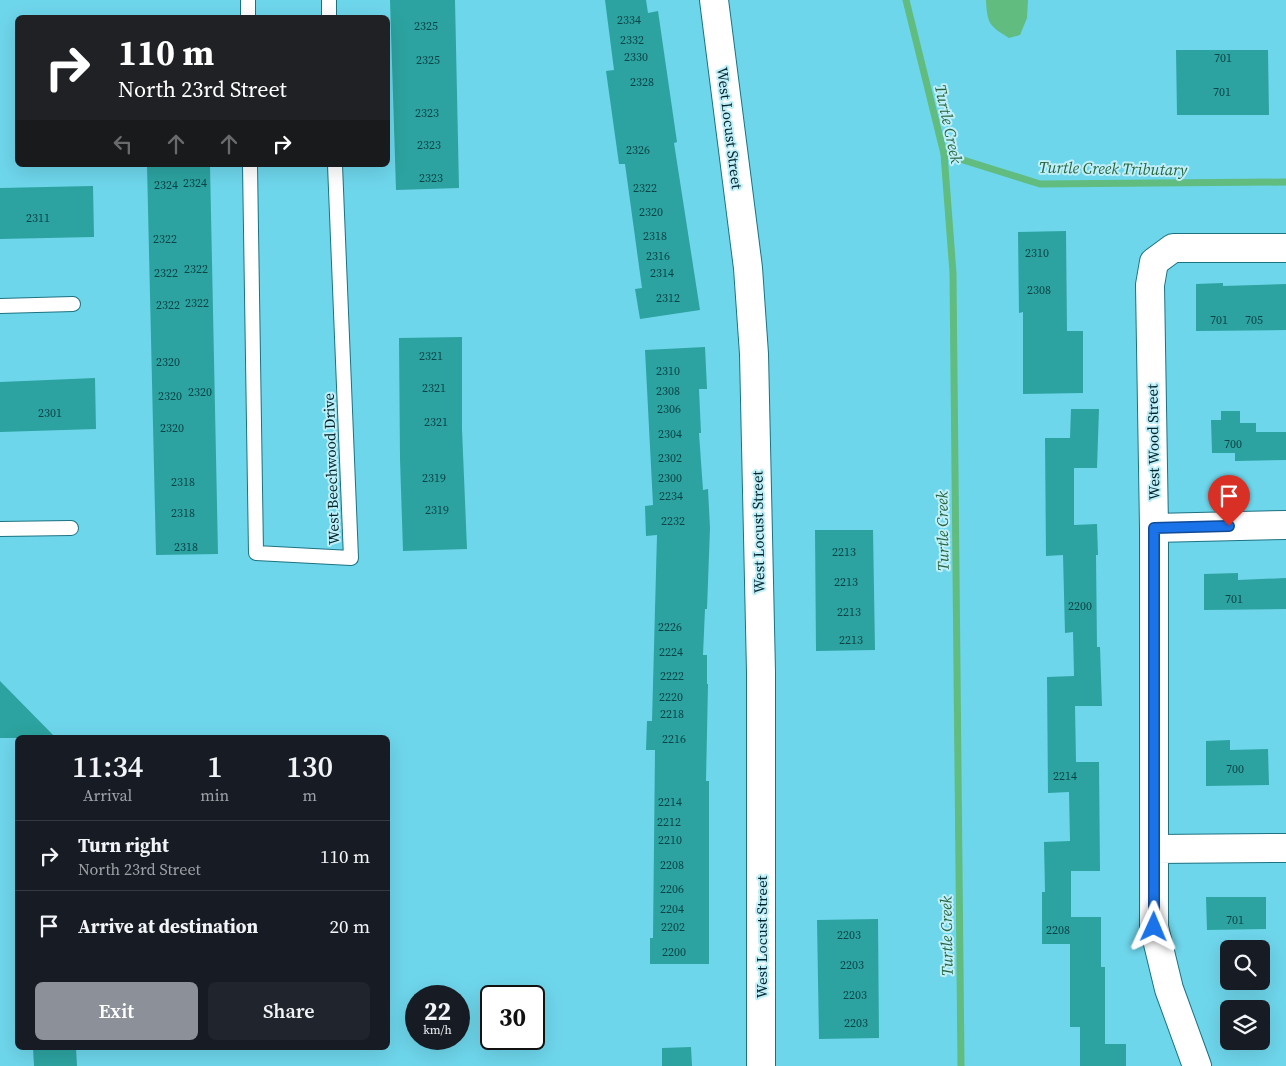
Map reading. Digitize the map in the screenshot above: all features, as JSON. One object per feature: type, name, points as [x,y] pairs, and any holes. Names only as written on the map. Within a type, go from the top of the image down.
[{"type":"street","name":"West Locust Street","points":[[714,0],[748,268],[754,354],[761,672],[762,1066]]},
{"type":"street","name":"West Wood Street","points":[[1198,1066],[1169,989],[1154,927],[1154,528],[1150,285],[1154,262],[1173,248],[1286,248]]},
{"type":"street","points":[[1154,528],[1286,525]]},
{"type":"street","points":[[1155,849],[1286,848]]},
{"type":"lane","points":[[248,0],[248,15]]},
{"type":"lane","points":[[329,0],[329,15]]},
{"type":"lane","name":"West Beechwood Drive","points":[[250,167],[256,553],[351,558],[335,167]]},
{"type":"lane","points":[[0,306],[73,304]]},
{"type":"lane","points":[[0,529],[71,528]]},
{"type":"shaded area","points":[[986,0],[1028,0],[1027,18],[1020,35],[1009,38],[993,27],[988,19]]},
{"type":"building","points":[[390,0],[455,0],[459,188],[396,190]]},
{"type":"building","points":[[605,0],[646,0],[648,13],[658,11],[677,142],[674,143],[700,310],[640,319],[635,289],[642,288],[625,164],[619,164],[606,71],[614,70]]},
{"type":"building","points":[[1176,50],[1268,50],[1269,115],[1177,115]]},
{"type":"building","points":[[147,167],[210,167],[218,554],[156,555]]},
{"type":"building","points":[[93,186],[94,237],[0,239],[0,188]]},
{"type":"building","points":[[1066,231],[1067,331],[1083,331],[1083,393],[1023,394],[1023,312],[1019,313],[1018,232]]},
{"type":"building","points":[[1223,283],[1223,286],[1286,284],[1286,330],[1196,331],[1196,284]]},
{"type":"building","points":[[462,337],[462,429],[467,549],[403,551],[399,338]]},
{"type":"building","points":[[705,347],[707,389],[699,389],[701,433],[699,433],[703,490],[708,489],[710,528],[703,655],[707,655],[708,684],[706,781],[709,781],[709,964],[650,964],[650,938],[653,938],[655,750],[646,750],[647,721],[652,721],[657,535],[646,536],[645,506],[653,505],[645,350]]},
{"type":"building","points":[[95,378],[96,429],[0,432],[0,382]]},
{"type":"building","points":[[1071,409],[1099,409],[1097,468],[1074,468],[1074,525],[1097,524],[1097,647],[1100,647],[1102,706],[1075,706],[1076,762],[1099,762],[1100,871],[1071,871],[1071,917],[1101,917],[1101,967],[1105,967],[1105,1044],[1126,1044],[1126,1066],[1080,1066],[1080,1027],[1070,1027],[1070,944],[1042,944],[1042,892],[1045,892],[1044,842],[1070,841],[1069,792],[1048,793],[1047,677],[1074,676],[1073,632],[1065,633],[1063,555],[1046,556],[1045,438],[1070,438]]},
{"type":"building","points":[[1221,411],[1240,411],[1240,423],[1256,423],[1256,432],[1286,432],[1286,460],[1235,461],[1235,453],[1212,453],[1211,420],[1221,420]]},
{"type":"building","points":[[815,530],[873,530],[875,650],[816,651]]},
{"type":"building","points":[[1238,573],[1238,580],[1286,578],[1286,609],[1204,610],[1204,574]]},
{"type":"building","points":[[0,681],[53,735],[15,735],[15,738],[0,738]]},
{"type":"building","points":[[1230,740],[1230,750],[1268,749],[1269,785],[1206,786],[1206,741]]},
{"type":"building","points":[[1206,897],[1266,897],[1266,929],[1207,930]]},
{"type":"building","points":[[878,919],[879,1038],[819,1039],[817,920]]},
{"type":"building","points":[[691,1047],[692,1066],[662,1066],[662,1048]]},
{"type":"building","points":[[33,1050],[76,1050],[77,1066],[34,1066]]},
{"type":"waterway","name":"Turtle Creek","points":[[906,0],[944,154],[953,273],[961,1066]]},
{"type":"waterway","name":"Turtle Creek Tributary","points":[[944,154],[1040,184],[1286,182]]},
{"type":"route","points":[[1154,927],[1154,528],[1229,526]]}]
